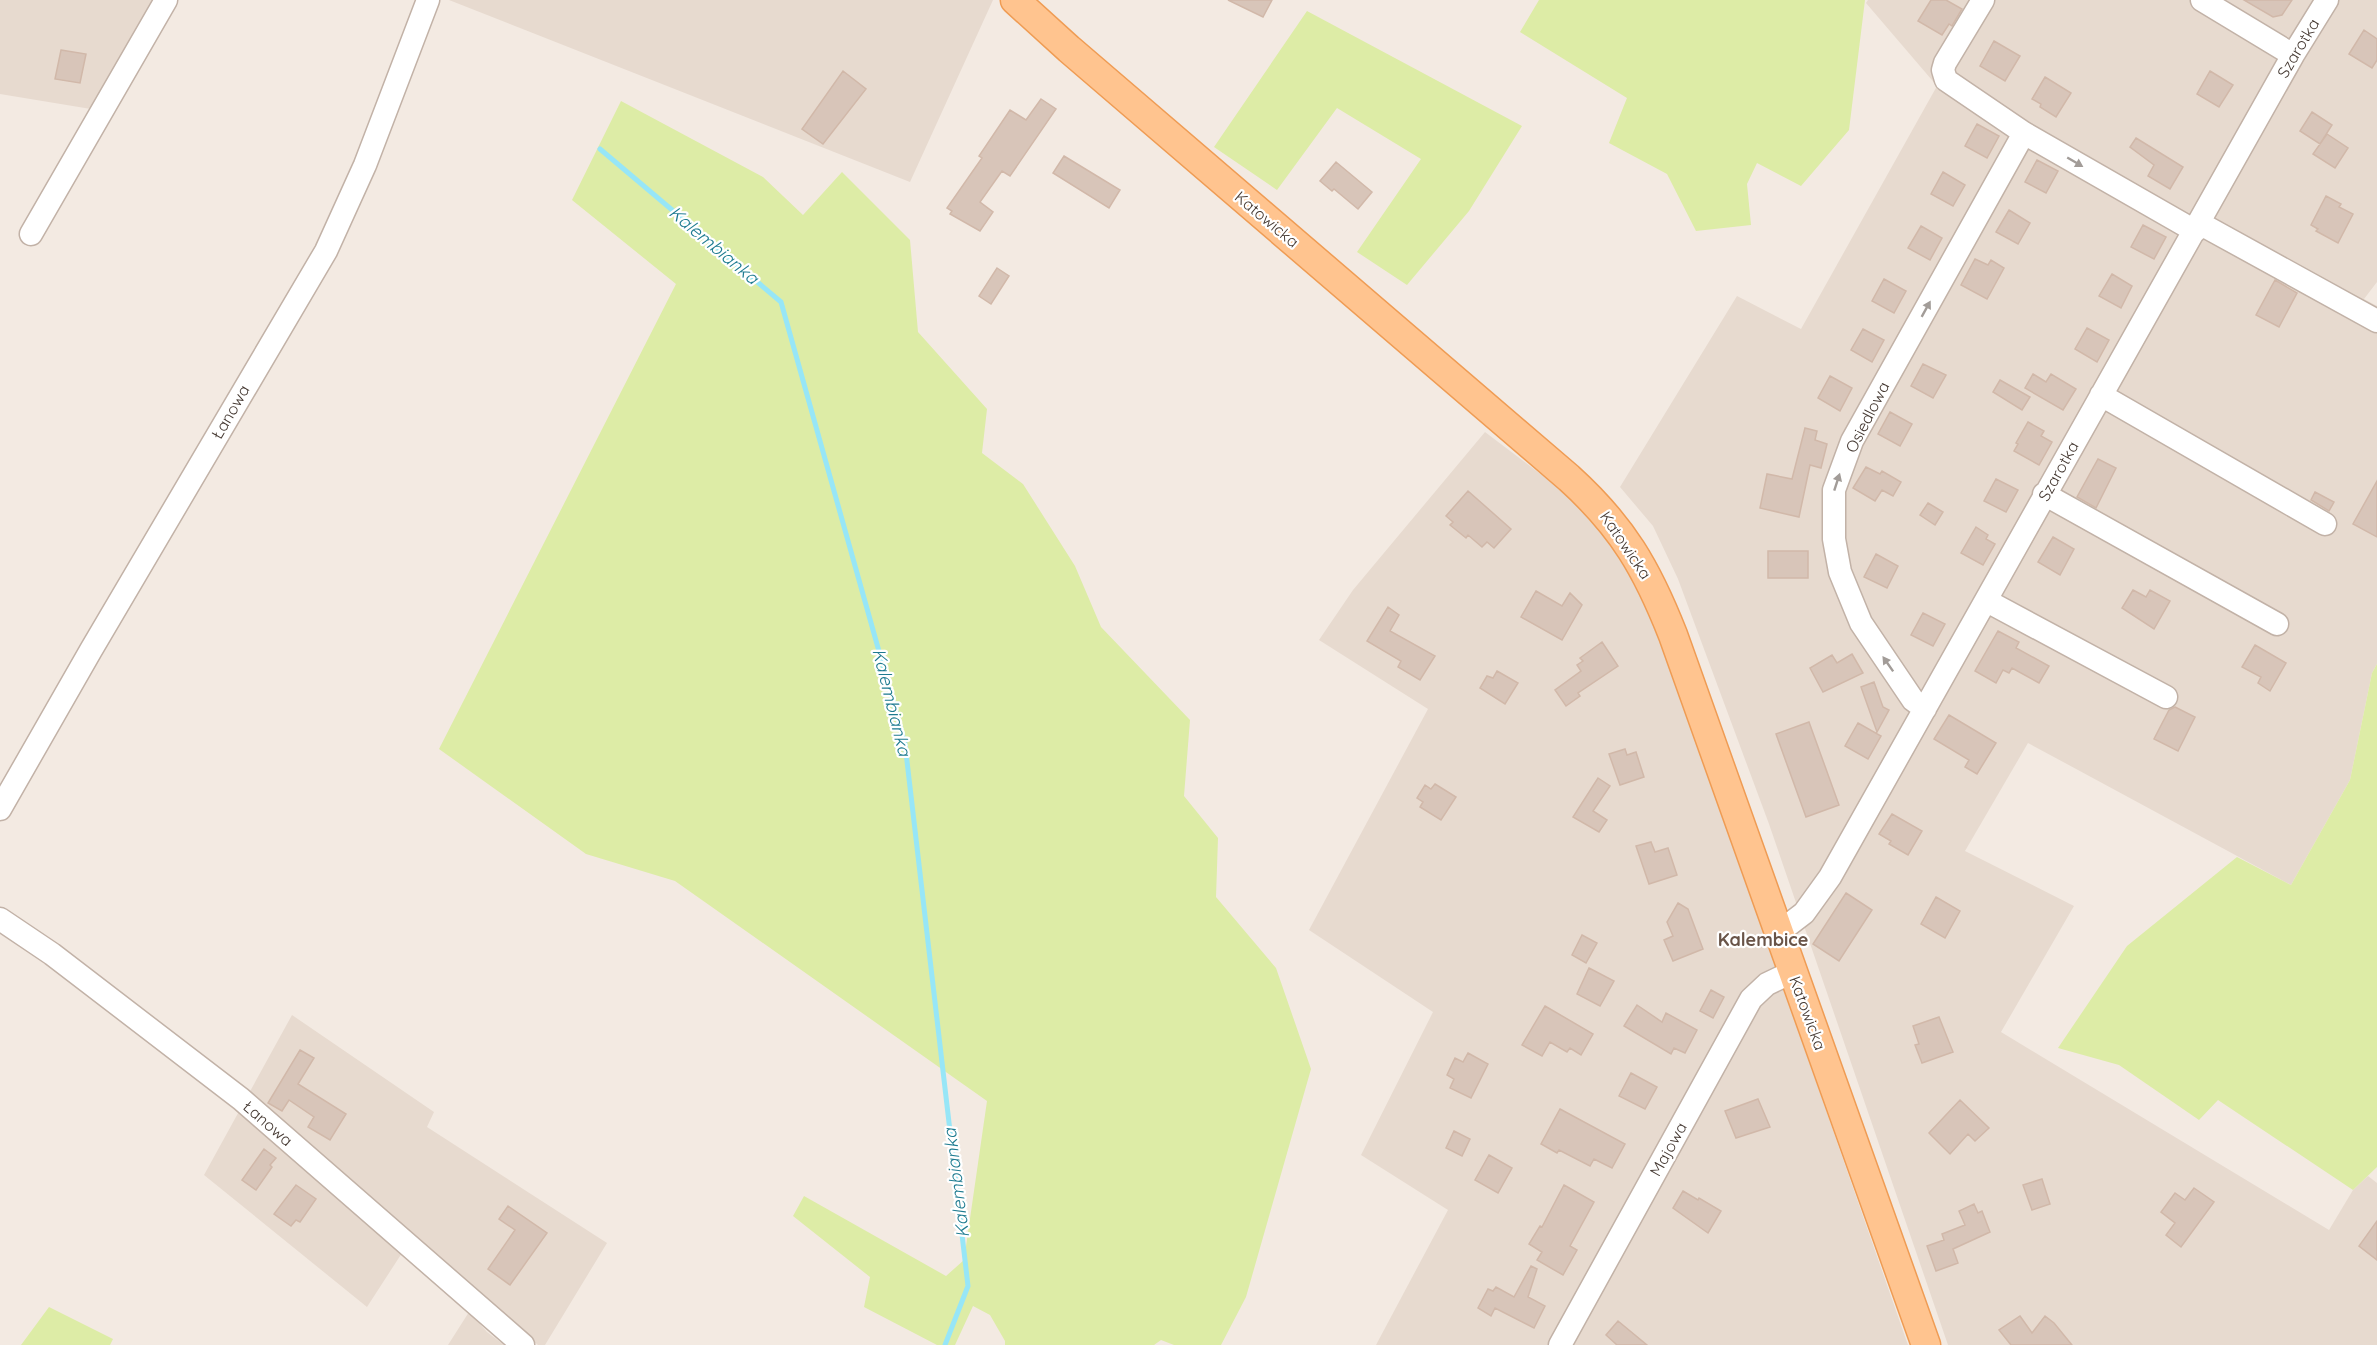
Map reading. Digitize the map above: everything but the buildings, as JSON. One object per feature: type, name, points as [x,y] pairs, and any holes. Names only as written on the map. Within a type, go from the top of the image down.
[{"type":"main road","name":"Katowicka","points":[[1015,0],[1569,478],[1616,525],[1633,550],[1654,587],[1696,698],[1926,1345]]},
{"type":"street","points":[[31,234],[166,0]]},
{"type":"street","name":"Łanowa","points":[[0,809],[108,620],[326,250],[364,165],[428,0]]},
{"type":"street","points":[[1983,0],[1945,63],[1943,76],[1946,80],[2024,133],[2377,321]]},
{"type":"street","points":[[2202,0],[2293,55]]},
{"type":"street","name":"Szarotka","points":[[1778,933],[1803,913],[1830,877],[1987,601],[2044,494],[2293,55],[2327,0]]},
{"type":"street","name":"Osiedlowa","points":[[1925,709],[1913,700],[1860,622],[1840,572],[1834,539],[1834,490],[1852,441],[2024,133]]},
{"type":"street","points":[[2101,395],[2325,524]]},
{"type":"street","points":[[2044,494],[2277,624]]},
{"type":"street","points":[[1987,601],[2166,697]]},
{"type":"street","name":"Łanowa","points":[[0,919],[52,954],[241,1099],[523,1345]]},
{"type":"street","name":"Majowa","points":[[1561,1345],[1751,999],[1767,984],[1792,972]]},
{"type":"shaded area","points":[[0,0],[157,0],[97,110],[0,94]]},
{"type":"shaded area","points":[[449,0],[993,0],[910,182]]},
{"type":"shaded area","points":[[1868,0],[2377,0],[2377,282],[2364,299],[2377,306],[2377,664],[2372,673],[2350,780],[2291,885],[2028,743],[1965,851],[2074,906],[2001,1032],[2329,1230],[2353,1190],[2368,1176],[2377,1183],[2377,1345],[1948,1345],[1769,824],[1678,579],[1653,526],[1620,487],[1737,296],[1801,329],[1937,86],[1866,3]]},
{"type":"shaded area","points":[[1485,432],[1600,519],[1634,570],[1908,1345],[1376,1345],[1448,1210],[1361,1155],[1433,1012],[1309,930],[1428,709],[1319,640],[1353,590]]},
{"type":"shaded area","points":[[292,1015],[434,1112],[427,1127],[607,1243],[545,1345],[538,1345],[413,1236],[367,1307],[204,1175]]},
{"type":"shaded area","points":[[469,1312],[487,1332],[504,1345],[448,1345]]},
{"type":"green space","points":[[1539,0],[1865,0],[1849,130],[1801,186],[1757,163],[1747,184],[1751,225],[1696,231],[1667,174],[1609,143],[1627,98],[1520,32]]},
{"type":"green space","points":[[1307,11],[1522,126],[1469,211],[1407,285],[1357,252],[1421,159],[1337,108],[1277,190],[1214,147]]},
{"type":"green space","points":[[621,101],[763,177],[803,215],[842,172],[910,240],[918,332],[987,409],[982,453],[1023,484],[1075,566],[1101,627],[1190,720],[1184,796],[1218,838],[1216,897],[1276,968],[1311,1069],[1246,1297],[1221,1345],[1174,1345],[1161,1340],[1154,1345],[1005,1345],[990,1315],[973,1306],[955,1345],[937,1345],[864,1307],[870,1277],[793,1216],[804,1196],[946,1276],[964,1260],[987,1101],[675,881],[586,854],[439,749],[676,284],[572,200]]},
{"type":"green space","points":[[2377,664],[2377,1167],[2353,1190],[2218,1100],[2199,1120],[2119,1065],[2058,1048],[2127,946],[2237,857],[2291,885],[2350,780],[2372,673]]},
{"type":"green space","points":[[49,1307],[113,1339],[110,1345],[21,1345]]},
{"type":"waterway","name":"Kalembianka","points":[[600,149],[781,302],[905,744],[968,1286],[945,1345]]},
{"type":"district","name":"Kalembice","points":[[1763,939]]}]
